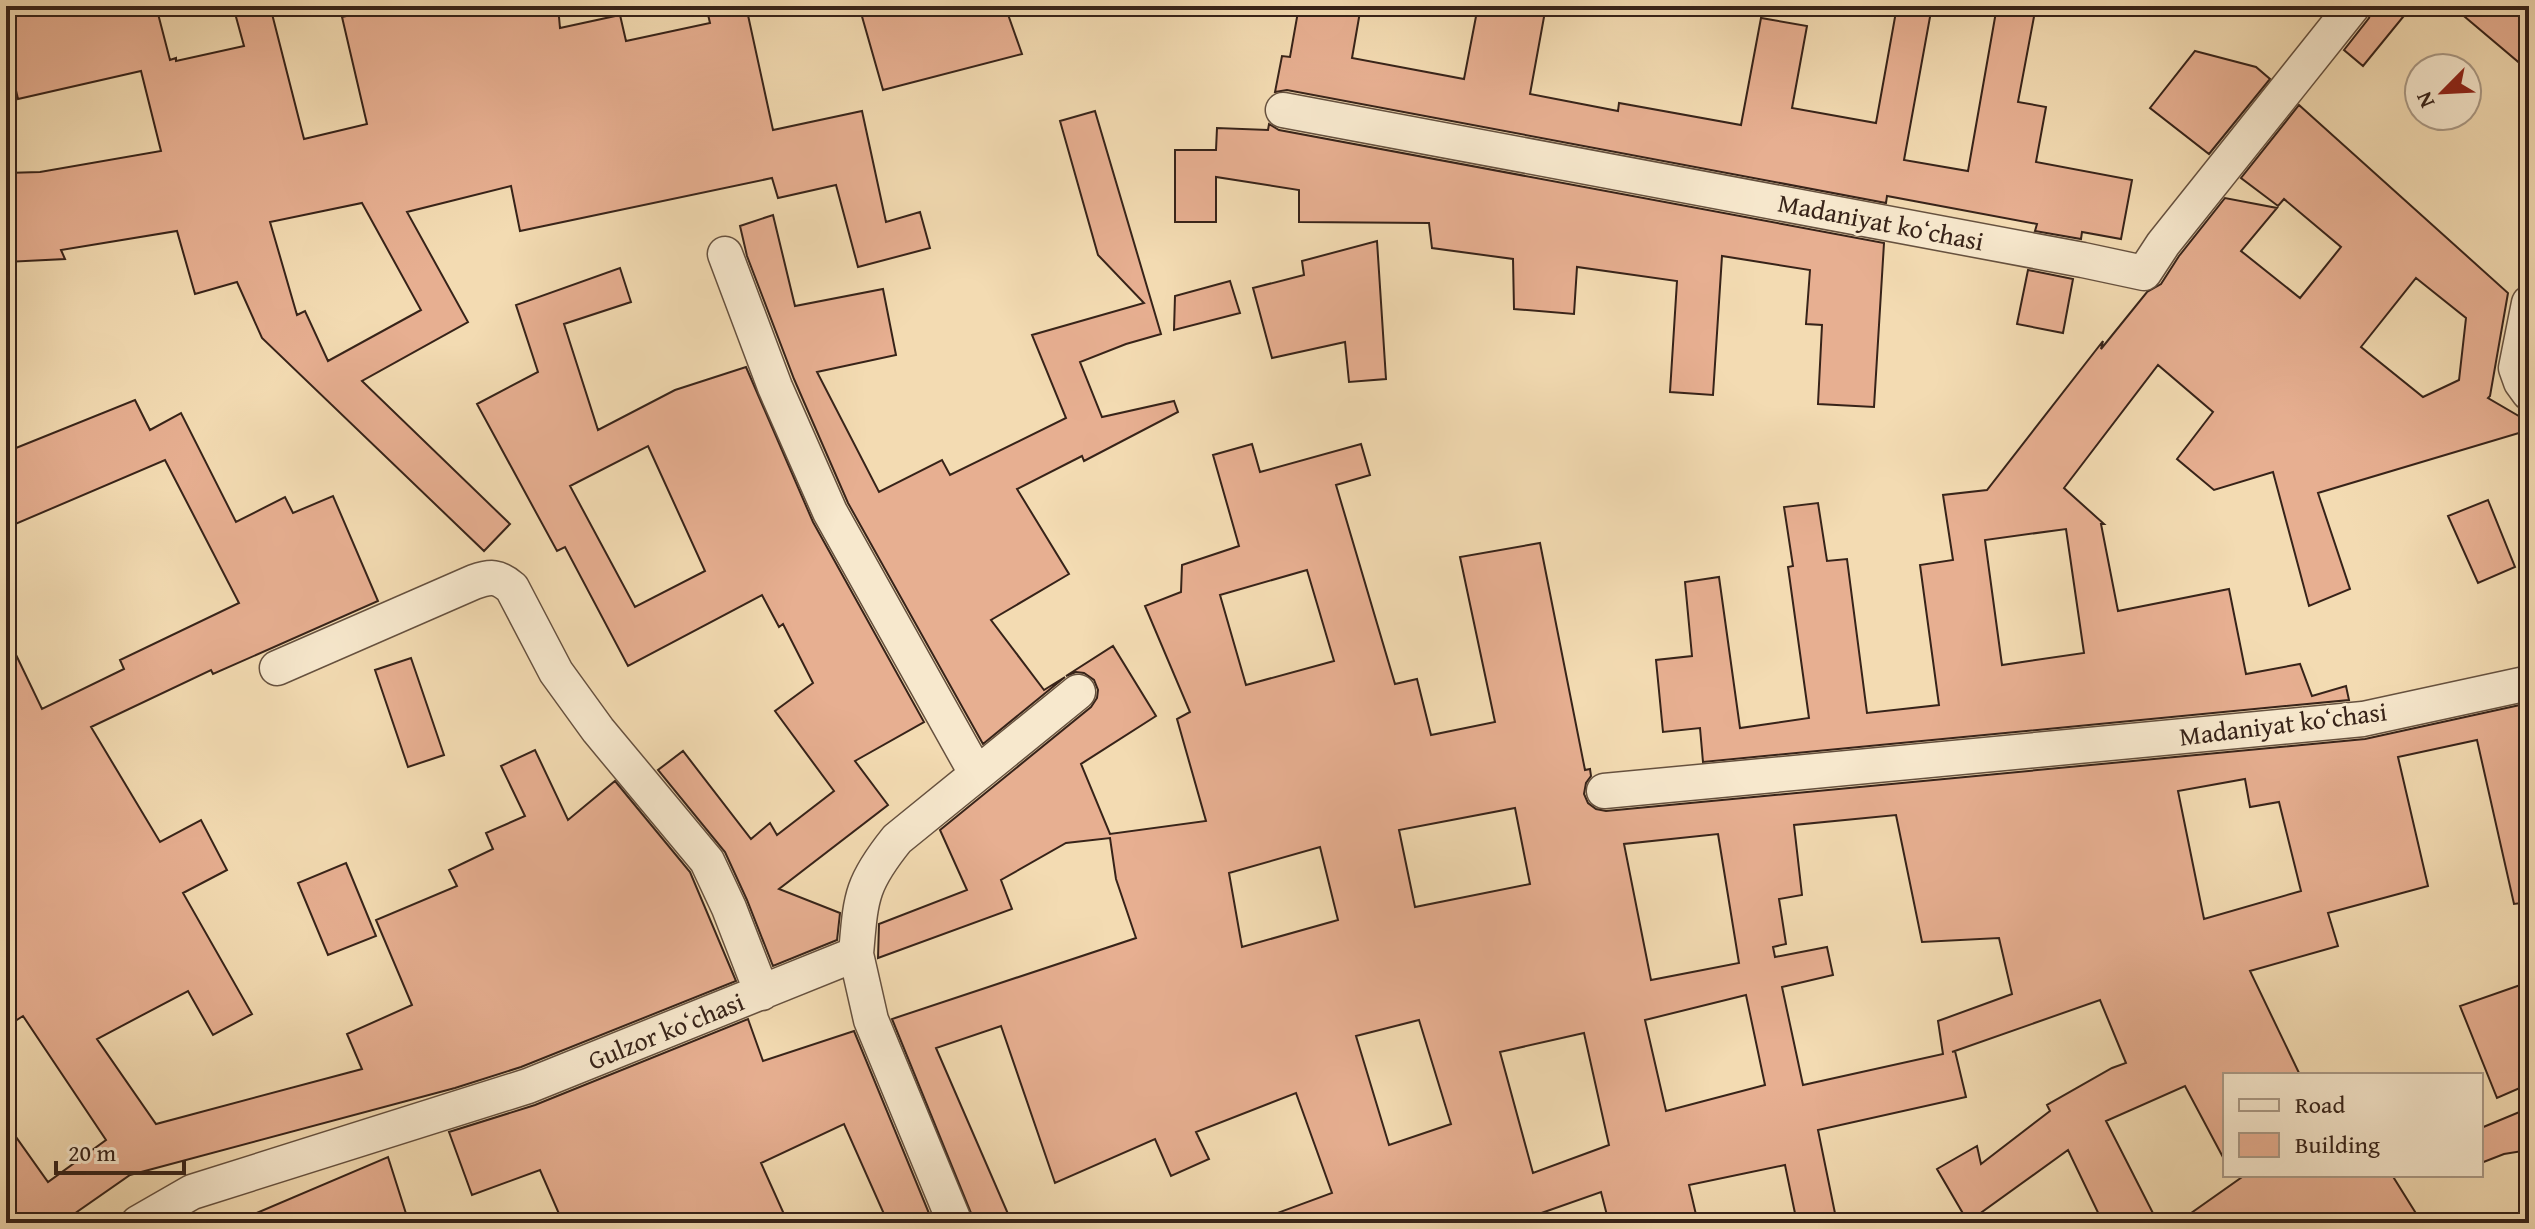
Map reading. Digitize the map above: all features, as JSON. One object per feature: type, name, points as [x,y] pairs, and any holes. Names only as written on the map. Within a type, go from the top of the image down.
[{"type":"street","name":"Madaniyat koʻchasi","points":[[1283,110],[2144,273],[2163,244],[2353,6]]},
{"type":"street","points":[[725,254],[775,387],[830,512],[976,773]]},
{"type":"street","points":[[2529,303],[2516,368],[2529,393]]},
{"type":"street","points":[[277,668],[474,582],[489,577],[500,578],[512,588],[556,672],[581,707],[707,861],[762,993]]},
{"type":"street","name":"Madaniyat koʻchasi","points":[[1604,791],[2363,719],[2529,683]]},
{"type":"street","points":[[955,1223],[871,1020],[856,954],[861,895],[875,866],[897,839],[1078,692]]},
{"type":"street","name":"Gulzor koʻchasi","points":[[138,1223],[192,1192],[528,1086],[856,954]]},
{"type":"building","points":[[6,6],[156,6],[170,60],[176,58],[176,61],[244,46],[233,6],[270,6],[304,139],[367,124],[342,17],[390,6],[558,6],[560,28],[620,15],[626,41],[710,23],[706,6],[746,6],[773,130],[862,111],[886,222],[920,212],[930,248],[858,267],[836,185],[778,198],[772,178],[520,231],[511,186],[407,212],[468,322],[362,381],[510,524],[484,551],[262,338],[237,282],[195,294],[177,231],[61,250],[65,259],[6,262],[6,173],[40,172],[161,151],[141,71],[18,99],[6,48]],"holes":[[[362,203],[421,310],[328,361],[305,311],[297,315],[270,222]]]},
{"type":"building","points":[[859,6],[1005,6],[1022,54],[883,90]]},
{"type":"building","points":[[1299,6],[1361,6],[1352,58],[1464,79],[1478,6],[1546,6],[1530,94],[1618,111],[1619,103],[1741,125],[1761,18],[1807,26],[1792,108],[1876,123],[1897,6],[1932,6],[1904,160],[1968,171],[1997,6],[2036,6],[2018,102],[2046,107],[2036,162],[2132,180],[2121,239],[2082,232],[2081,239],[2035,231],[2037,224],[1887,196],[1886,203],[1287,90],[1275,92],[1282,56],[1290,57]]},
{"type":"building","points":[[2373,6],[2412,6],[2363,66],[2344,50],[2369,18]]},
{"type":"building","points":[[2452,6],[2507,6],[2529,24],[2529,71]]},
{"type":"building","points":[[2195,51],[2256,67],[2270,79],[2209,154],[2150,108]]},
{"type":"building","points":[[2299,105],[2508,293],[2488,398],[2529,422],[2529,430],[2318,493],[2350,589],[2309,606],[2273,472],[2214,490],[2177,459],[2213,412],[2158,365],[2064,488],[2104,524],[2101,524],[2118,611],[2229,589],[2246,674],[2300,664],[2312,696],[2346,686],[2349,700],[1703,762],[1700,728],[1663,732],[1656,660],[1692,656],[1685,582],[1719,577],[1740,728],[1809,718],[1788,567],[1793,566],[1784,507],[1818,503],[1827,561],[1847,559],[1867,713],[1939,705],[1920,565],[1953,560],[1943,495],[1987,490],[2103,341],[2101,349],[2147,292],[2161,284],[2225,198],[2277,208],[2241,251],[2300,298],[2341,247],[2284,199],[2278,206],[2241,178]],"holes":[[[2416,278],[2466,318],[2459,380],[2423,397],[2361,347]],[[2066,529],[2084,653],[2002,665],[1985,540]]]},
{"type":"building","points":[[1095,111],[1161,334],[1080,362],[1102,417],[1174,401],[1178,412],[1084,461],[1082,456],[1017,489],[1069,574],[991,620],[1044,690],[1065,677],[983,744],[848,503],[794,379],[747,256],[740,226],[773,215],[795,306],[883,289],[896,355],[817,372],[879,492],[942,460],[950,475],[1066,418],[1032,335],[1144,303],[1098,255],[1060,121]]},
{"type":"building","points":[[1269,124],[1279,130],[1884,243],[1874,407],[1818,404],[1822,325],[1806,324],[1810,270],[1722,256],[1713,395],[1670,392],[1677,281],[1577,267],[1574,314],[1514,309],[1513,259],[1432,248],[1429,223],[1299,222],[1299,190],[1216,177],[1216,222],[1175,222],[1175,150],[1216,150],[1217,128],[1268,130]]},
{"type":"building","points":[[1377,241],[1386,379],[1349,382],[1345,342],[1272,358],[1253,288],[1304,275],[1302,261]]},
{"type":"building","points":[[620,268],[631,302],[564,324],[598,430],[675,390],[746,367],[813,522],[924,722],[855,761],[888,805],[779,889],[840,913],[837,940],[773,966],[725,852],[658,770],[683,751],[751,839],[770,823],[777,835],[834,791],[775,711],[813,683],[783,624],[779,627],[762,595],[628,666],[565,547],[557,551],[477,404],[538,372],[516,305]],"holes":[[[648,446],[705,571],[635,607],[570,486]]]},
{"type":"building","points":[[2028,270],[2073,279],[2063,333],[2017,324]]},
{"type":"building","points":[[1230,281],[1240,313],[1174,330],[1175,296]]},
{"type":"building","points":[[135,400],[150,430],[181,413],[236,522],[285,497],[293,513],[333,496],[378,601],[213,674],[211,670],[91,727],[160,842],[201,820],[227,870],[183,893],[252,1014],[213,1035],[188,991],[97,1039],[156,1124],[362,1069],[347,1034],[412,1005],[376,920],[457,886],[449,870],[493,849],[486,833],[525,816],[501,766],[535,750],[568,820],[615,781],[690,872],[736,981],[521,1067],[455,1088],[130,1175],[61,1223],[6,1223],[6,1123],[48,1182],[106,1140],[23,1016],[6,1027],[6,634],[42,709],[124,669],[120,660],[239,603],[165,460],[6,528],[6,452]]},
{"type":"building","points":[[1252,444],[1260,472],[1361,444],[1370,475],[1336,485],[1395,684],[1417,679],[1431,735],[1495,722],[1460,557],[1540,543],[1585,770],[1590,769],[1591,776],[1584,794],[1588,803],[1606,811],[2365,739],[2529,703],[2529,902],[2514,904],[2477,740],[2398,757],[2428,886],[2328,913],[2338,946],[2250,971],[2299,1073],[2223,1073],[2223,1157],[2185,1086],[2106,1121],[2158,1223],[2103,1223],[2068,1150],[1968,1222],[1937,1169],[1977,1146],[1981,1164],[2050,1111],[2047,1105],[2126,1063],[2100,1000],[1952,1052],[1955,1051],[1966,1097],[1818,1130],[1837,1223],[1797,1223],[1785,1165],[1689,1185],[1698,1223],[1609,1223],[1601,1192],[1513,1223],[1262,1223],[1261,1219],[1332,1193],[1296,1093],[1196,1132],[1209,1159],[1171,1176],[1155,1139],[1055,1183],[1001,1026],[936,1048],[1012,1223],[975,1223],[892,1019],[1136,938],[1116,879],[1110,838],[1066,843],[1001,880],[1012,909],[878,958],[879,924],[967,890],[940,830],[1091,707],[1098,690],[1094,680],[1084,673],[1066,676],[1113,646],[1156,716],[1081,764],[1110,834],[1206,821],[1177,719],[1190,712],[1145,606],[1181,592],[1182,565],[1239,546],[1213,455]],"holes":[[[1307,570],[1334,661],[1246,685],[1220,595]],[[2245,779],[2250,807],[2279,802],[2301,891],[2204,919],[2178,791]],[[1515,808],[1530,884],[1415,907],[1399,830]],[[1896,815],[1922,942],[1999,938],[2012,994],[1938,1021],[1943,1054],[1803,1085],[1782,987],[1833,975],[1827,947],[1775,957],[1773,947],[1786,944],[1779,899],[1802,895],[1794,825]],[[1718,834],[1739,963],[1651,980],[1624,844]],[[1320,847],[1338,920],[1242,947],[1229,873]],[[1746,995],[1765,1085],[1666,1111],[1645,1020]],[[1419,1020],[1451,1124],[1389,1145],[1356,1036]],[[1584,1033],[1609,1145],[1533,1173],[1500,1052]]]},
{"type":"building","points":[[2488,500],[2515,567],[2478,583],[2448,516]]},
{"type":"building","points":[[411,658],[444,755],[408,767],[375,670]]},
{"type":"building","points":[[346,863],[376,936],[328,955],[298,883]]},
{"type":"building","points":[[2529,982],[2529,1084],[2497,1098],[2460,1006]]},
{"type":"building","points":[[748,1019],[763,1061],[854,1031],[933,1223],[888,1223],[844,1124],[761,1163],[788,1223],[563,1223],[540,1170],[472,1195],[449,1132],[535,1105]]},
{"type":"building","points":[[2529,1108],[2529,1150],[2504,1154],[2483,1162],[2483,1127]]},
{"type":"building","points":[[388,1157],[409,1223],[233,1223]]},
{"type":"building","points":[[2242,1177],[2393,1177],[2422,1223],[2177,1223]]}]
